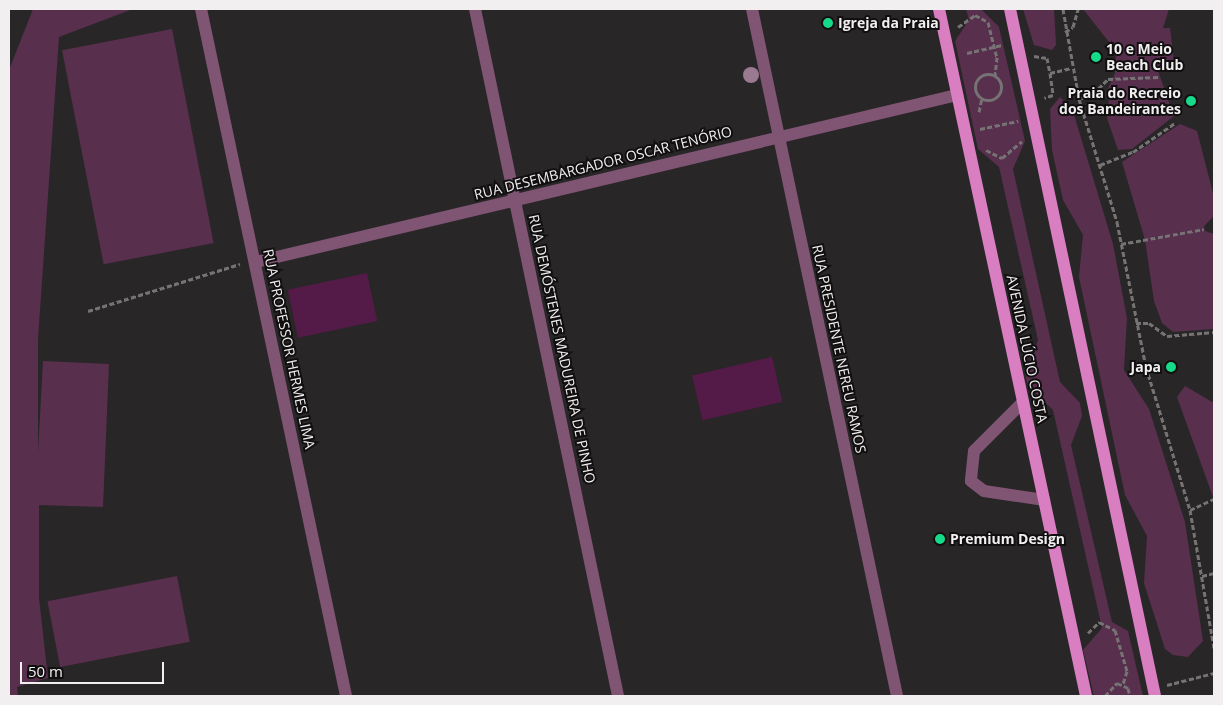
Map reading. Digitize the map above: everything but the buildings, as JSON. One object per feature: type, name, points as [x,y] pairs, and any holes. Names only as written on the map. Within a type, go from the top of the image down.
[{"type":"main road","name":"AVENIDA LÚCIO COSTA","points":[[939,9],[1086,696]]},
{"type":"main road","points":[[1010,9],[1155,696]]},
{"type":"street","name":"RUA PROFESSOR HERMES LIMA","points":[[201,9],[256,262],[346,696]]},
{"type":"street","name":"RUA DEMÓSTENES MADUREIRA DE PINHO","points":[[475,9],[618,696]]},
{"type":"street","name":"RUA PRESIDENTE NEREU RAMOS","points":[[752,9],[897,696]]},
{"type":"street","name":"RUA DESEMBARGADOR OSCAR TENÓRIO","points":[[256,262],[779,135],[957,95]]},
{"type":"street","points":[[1023,402],[974,451],[971,481],[984,491],[1044,500]]},
{"type":"path","points":[[1063,9],[1065,32],[1079,99],[1100,165],[1121,244],[1136,323],[1190,510],[1214,648]]},
{"type":"path","points":[[1065,32],[1073,27],[1078,9]]},
{"type":"path","points":[[946,42],[965,19],[975,15],[988,22],[995,47],[995,76],[1001,87],[998,95],[982,98]]},
{"type":"path","points":[[967,53],[1004,44]]},
{"type":"path","points":[[1031,56],[1043,55],[1050,73],[1053,95],[1041,99]]},
{"type":"path","points":[[1050,73],[1072,68]]},
{"type":"path","points":[[983,136],[979,112],[982,98],[975,89],[977,80],[987,74],[995,76]]},
{"type":"path","points":[[1079,99],[1093,94],[1106,79],[1158,77]]},
{"type":"path","points":[[1100,165],[1133,152],[1175,123]]},
{"type":"path","points":[[985,143],[989,154],[1007,157],[1034,126]]},
{"type":"path","points":[[1121,244],[1204,229]]},
{"type":"path","points":[[88,311],[130,302],[149,290],[216,269],[256,262]]},
{"type":"path","points":[[1136,323],[1149,323],[1167,336],[1214,332]]},
{"type":"path","points":[[1190,510],[1214,499]]},
{"type":"path","points":[[1202,576],[1214,573]]},
{"type":"path","points":[[1077,654],[1092,627],[1107,623],[1119,637],[1127,672],[1123,684],[1130,696]]},
{"type":"path","points":[[1166,685],[1214,673]]},
{"type":"path","points":[[1105,696],[1111,685],[1123,684]]},
{"type":"shaded area","points":[[33,9],[133,9],[59,37],[38,339],[38,452],[43,361],[109,364],[103,507],[39,505],[39,598],[48,678],[17,687],[18,696],[9,696],[9,70]]},
{"type":"shaded area","points":[[966,9],[981,9],[999,27],[1025,141],[1013,169],[1060,382],[1080,403],[1082,416],[1071,445],[1112,622],[1128,631],[1143,696],[1094,696],[1083,650],[1102,628],[1053,410],[1028,386],[1025,373],[1038,340],[999,167],[978,149],[955,41],[969,20]]},
{"type":"shaded area","points":[[1023,9],[1054,9],[1056,45],[1052,50],[1034,45]]},
{"type":"shaded area","points":[[1083,9],[1169,9],[1163,28],[1170,28],[1175,68],[1158,71],[1174,116],[1132,149],[1118,150],[1107,118],[1109,98],[1105,95],[1115,73],[1116,51]]},
{"type":"shaded area","points":[[172,29],[214,243],[104,264],[62,50]]},
{"type":"shaded area","points":[[1060,97],[1072,108],[1113,244],[1127,318],[1124,370],[1149,409],[1185,522],[1203,641],[1188,657],[1173,655],[1165,649],[1144,583],[1147,536],[1125,495],[1079,277],[1083,235],[1063,200],[1052,150],[1050,109]]},
{"type":"shaded area","points":[[1180,124],[1197,131],[1214,197],[1214,216],[1204,226],[1205,231],[1214,234],[1214,329],[1173,332],[1162,323],[1154,301],[1145,240],[1122,162]]},
{"type":"shaded area","points":[[1185,386],[1214,403],[1213,497],[1177,397]]},
{"type":"shaded area","points":[[177,576],[190,642],[60,667],[47,601]]},
{"type":"place","name":"Igreja da Praia","points":[[828,23]]},
{"type":"place","name":"10 e Meio Beach Club","points":[[1096,57]]},
{"type":"place","name":"Praia do Recreio dos Bandeirantes","points":[[1191,101]]},
{"type":"place","name":"Japa","points":[[1171,367]]},
{"type":"place","name":"Premium Design","points":[[940,539]]}]
